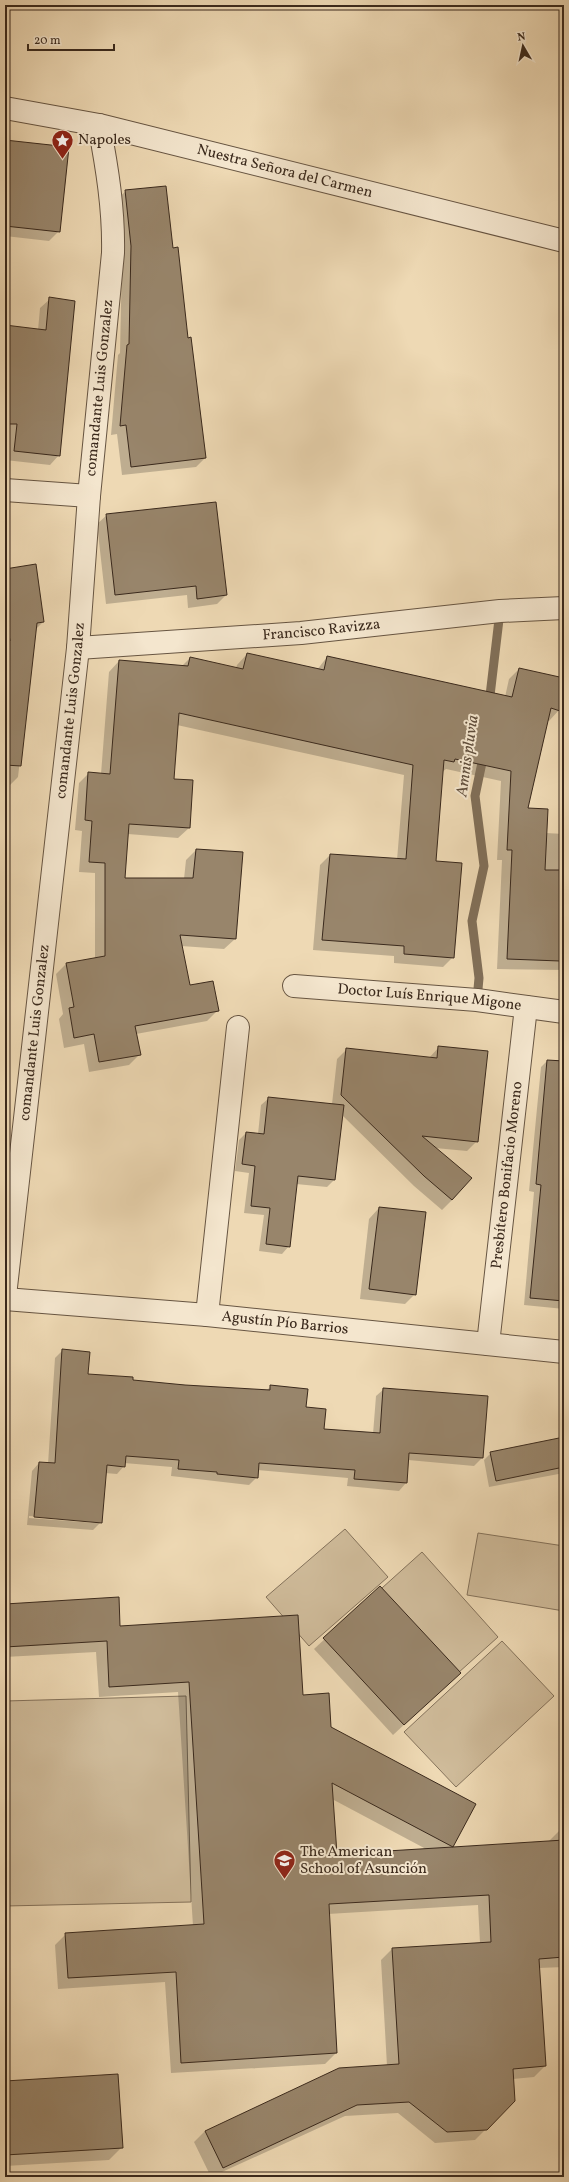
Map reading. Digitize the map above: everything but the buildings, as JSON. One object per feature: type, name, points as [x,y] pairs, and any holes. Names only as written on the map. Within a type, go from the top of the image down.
[{"type":"street","name":"Nuestra Señora del Carmen","points":[[5,108],[99,125],[564,241]]},
{"type":"street","name":"comandante Luis Gonzalez","points":[[5,1296],[78,648],[89,496],[113,247],[108,172],[99,125]]},
{"type":"street","points":[[5,490],[89,496]]},
{"type":"street","name":"Francisco Ravizza","points":[[78,648],[301,632],[500,611],[564,608]]},
{"type":"street","name":"Doctor Luís Enrique Migone","points":[[294,986],[469,999],[564,1012]]},
{"type":"street","name":"Presbítero Bonifacio Moreno","points":[[488,1344],[526,1007]]},
{"type":"street","points":[[207,1315],[238,1027]]},
{"type":"street","name":"Agustín Pío Barrios","points":[[5,1299],[207,1315],[564,1352]]},
{"type":"shaded area","points":[[345,1529],[388,1577],[309,1646],[266,1597]]},
{"type":"shaded area","points":[[478,1533],[564,1546],[564,1611],[467,1595]]},
{"type":"shaded area","points":[[422,1552],[498,1637],[448,1682],[372,1597]]},
{"type":"shaded area","points":[[502,1641],[554,1696],[456,1787],[404,1732]]},
{"type":"shaded area","points":[[186,1696],[191,1902],[5,1906],[5,1701]]},
{"type":"waterway","name":"Amnis pluvia","points":[[489,704],[500,611]]},
{"type":"waterway","name":"Amnis pluvia","points":[[477,1000],[479,978],[472,921],[484,866],[475,796],[484,753]]},
{"type":"place","name":"Napoles","points":[[63,160]]},
{"type":"place","name":"The American School of Asunción","points":[[284,1880]]}]
